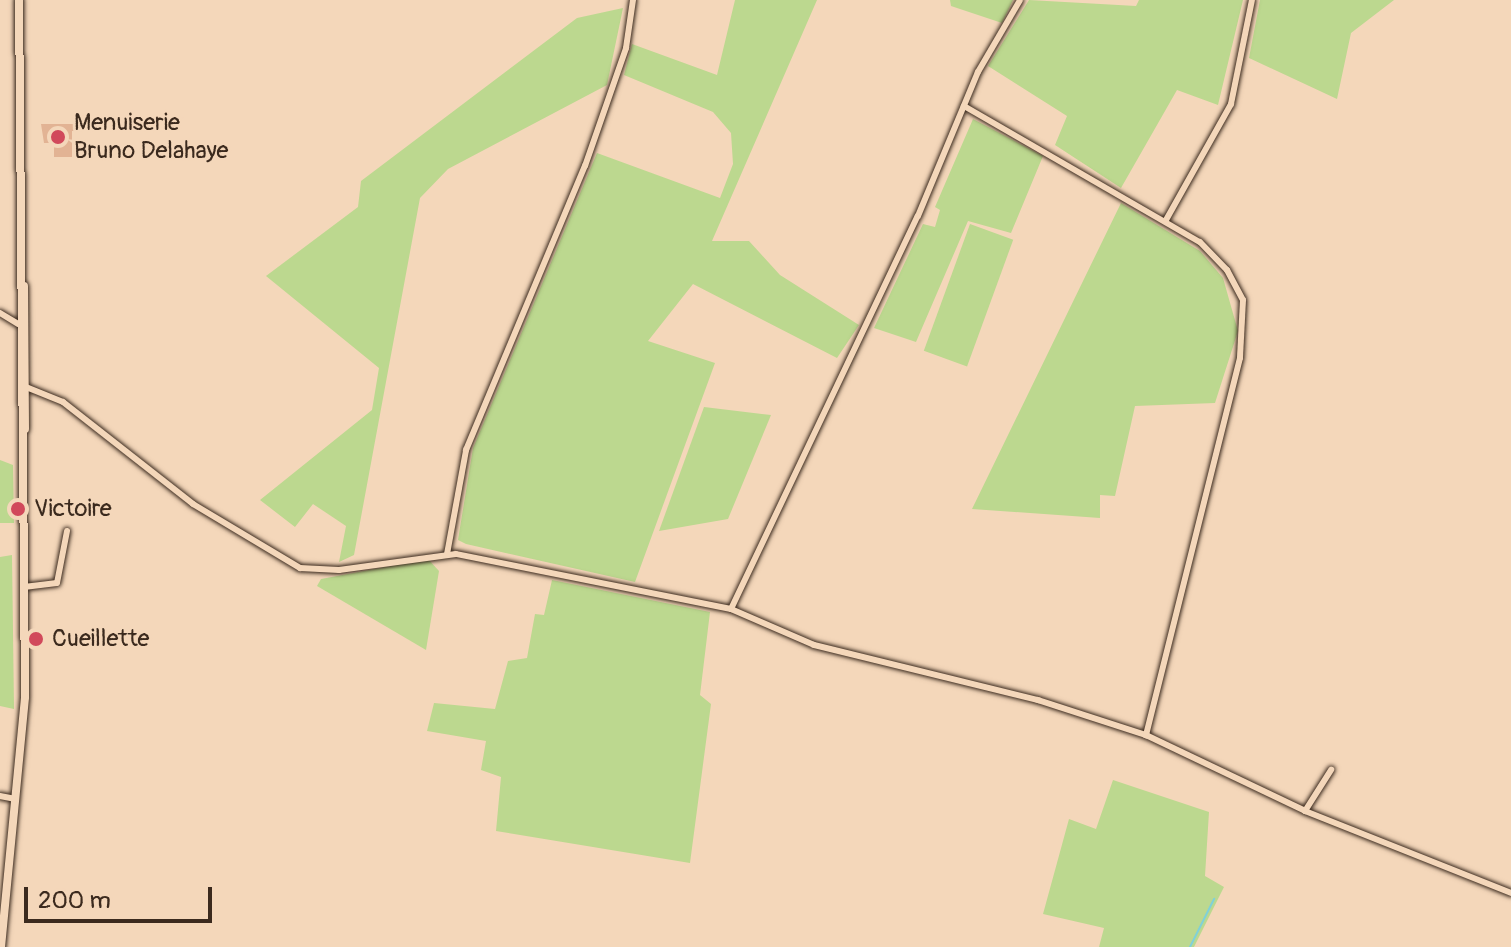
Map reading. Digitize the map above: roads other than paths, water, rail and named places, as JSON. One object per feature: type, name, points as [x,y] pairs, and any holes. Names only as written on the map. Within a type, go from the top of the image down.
[{"type":"main road","points":[[1,947],[18,799],[24,587],[26,387],[21,321],[19,0]]},
{"type":"main road","points":[[22,355],[19,395],[23,461]]},
{"type":"main road","points":[[19,395],[26,387]]},
{"type":"street","points":[[447,554],[466,450],[585,166],[626,48],[633,0]]},
{"type":"street","points":[[731,609],[964,106],[1020,0]]},
{"type":"street","points":[[1166,220],[1231,104],[1252,0]]},
{"type":"street","points":[[964,106],[1166,220],[1221,262],[1241,293],[1245,325],[1146,735]]},
{"type":"street","points":[[0,313],[21,321]]},
{"type":"street","points":[[26,387],[63,402],[193,504],[300,568],[339,570],[447,554],[731,609],[814,645],[1038,700],[1146,735],[1305,811],[1511,893]]},
{"type":"street","points":[[24,587],[57,583],[67,531]]},
{"type":"street","points":[[1305,811],[1331,770]]},
{"type":"street","points":[[0,796],[18,799]]},
{"type":"waterway","points":[[1190,947],[1214,899]]},
{"type":"place","name":"Menuiserie Bruno Delahaye","points":[[58,137]]},
{"type":"place","name":"Victoire","points":[[18,509]]},
{"type":"place","name":"Cueillette","points":[[36,639]]}]
